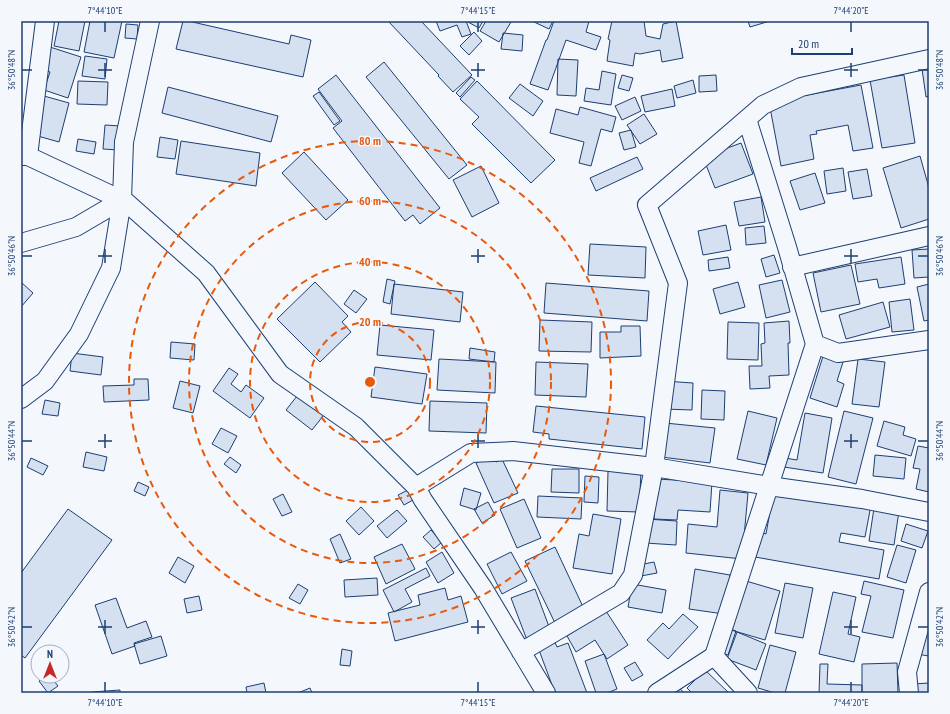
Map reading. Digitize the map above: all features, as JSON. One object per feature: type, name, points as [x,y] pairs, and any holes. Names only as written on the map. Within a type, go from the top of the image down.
[{"type":"street","points":[[45,21],[25,156],[122,200],[206,273],[280,374],[356,427],[416,487],[423,500],[483,588],[546,693]]},
{"type":"street","points":[[21,399],[45,381],[79,334],[111,268],[122,200],[124,142],[150,21]]},
{"type":"street","points":[[521,652],[621,593],[633,575],[654,467],[678,283],[647,205],[763,105],[801,87],[929,59]]},
{"type":"street","points":[[657,693],[714,656],[815,344],[747,119]]},
{"type":"street","points":[[21,243],[76,227],[122,200]]},
{"type":"street","points":[[792,267],[929,236]]},
{"type":"street","points":[[815,344],[838,353],[929,340]]},
{"type":"street","points":[[416,487],[471,453],[513,451],[654,467],[769,486],[862,499],[929,512]]},
{"type":"street","points":[[909,693],[907,672],[929,592]]},
{"type":"street","points":[[714,656],[748,693]]},
{"type":"building","points":[[59,21],[85,21],[79,51],[54,46]]},
{"type":"building","points":[[90,21],[122,21],[114,58],[84,52]]},
{"type":"building","points":[[183,21],[289,44],[291,35],[311,40],[303,77],[176,49]]},
{"type":"building","points":[[388,21],[421,21],[472,75],[453,92]]},
{"type":"building","points":[[436,21],[466,21],[471,34],[462,37],[457,25],[440,31]]},
{"type":"building","points":[[466,21],[483,21],[479,28]]},
{"type":"building","points":[[486,21],[511,22],[499,42],[480,31]]},
{"type":"building","points":[[532,21],[553,21],[549,29]]},
{"type":"building","points":[[554,21],[589,21],[586,32],[601,37],[596,50],[566,40],[548,90],[530,84]]},
{"type":"building","points":[[612,21],[644,21],[646,36],[660,39],[663,24],[676,21],[683,58],[662,62],[660,50],[640,54],[635,53],[633,66],[607,61],[610,40],[608,39]]},
{"type":"building","points":[[748,21],[770,21],[750,27]]},
{"type":"building","points":[[126,24],[138,25],[137,39],[125,38]]},
{"type":"building","points":[[474,32],[482,41],[469,55],[460,46]]},
{"type":"building","points":[[503,33],[523,35],[522,51],[501,49]]},
{"type":"building","points":[[50,47],[81,57],[68,98],[44,90],[50,72],[43,69]]},
{"type":"building","points":[[85,56],[107,59],[105,79],[82,76]]},
{"type":"building","points":[[558,59],[578,60],[576,96],[557,95]]},
{"type":"building","points":[[929,61],[929,96],[926,97],[921,62]]},
{"type":"building","points":[[384,62],[467,165],[449,179],[366,77]]},
{"type":"building","points":[[602,71],[616,74],[611,105],[584,101],[586,88],[599,90]]},
{"type":"building","points":[[336,75],[440,208],[420,224],[413,215],[405,221],[333,128],[342,121],[318,89]]},
{"type":"building","points":[[622,75],[633,78],[629,91],[618,88]]},
{"type":"building","points":[[716,75],[717,91],[699,92],[699,76]]},
{"type":"building","points":[[904,75],[915,143],[882,148],[870,80]]},
{"type":"building","points":[[471,77],[475,80],[460,97],[456,93]]},
{"type":"building","points":[[693,80],[696,93],[677,98],[674,86]]},
{"type":"building","points":[[78,81],[108,82],[107,105],[77,104]]},
{"type":"building","points":[[477,81],[555,160],[531,183],[472,124],[479,117],[460,99]]},
{"type":"building","points":[[520,84],[543,101],[533,116],[509,98]]},
{"type":"building","points":[[861,85],[873,148],[853,151],[848,125],[816,131],[817,134],[810,135],[814,159],[781,166],[769,102]]},
{"type":"building","points":[[168,87],[278,116],[271,142],[162,113]]},
{"type":"building","points":[[672,89],[675,106],[645,112],[641,96]]},
{"type":"building","points":[[319,92],[340,121],[334,125],[313,96]]},
{"type":"building","points":[[37,94],[69,103],[59,142],[27,133]]},
{"type":"building","points":[[635,97],[641,111],[622,120],[615,106]]},
{"type":"building","points":[[580,107],[616,117],[612,132],[601,129],[591,166],[579,163],[584,142],[550,133],[556,109],[578,115]]},
{"type":"building","points":[[644,114],[657,134],[640,144],[627,125]]},
{"type":"building","points":[[105,125],[120,126],[118,150],[103,149]]},
{"type":"building","points":[[631,130],[636,147],[624,150],[619,133]]},
{"type":"building","points":[[160,137],[178,140],[175,159],[157,157]]},
{"type":"building","points":[[78,139],[96,142],[94,154],[76,151]]},
{"type":"building","points":[[181,141],[260,153],[256,186],[176,174]]},
{"type":"building","points":[[741,143],[753,174],[715,188],[703,157]]},
{"type":"building","points":[[304,152],[348,200],[326,220],[282,173]]},
{"type":"building","points":[[920,156],[929,188],[929,219],[901,228],[883,168]]},
{"type":"building","points":[[637,157],[643,169],[596,191],[590,178]]},
{"type":"building","points":[[481,166],[499,203],[472,217],[453,180]]},
{"type":"building","points":[[843,168],[846,191],[827,194],[824,171]]},
{"type":"building","points":[[867,169],[872,196],[853,199],[848,172]]},
{"type":"building","points":[[815,173],[825,203],[800,210],[790,181]]},
{"type":"building","points":[[761,197],[765,222],[739,226],[734,202]]},
{"type":"building","points":[[726,225],[731,250],[703,255],[698,231]]},
{"type":"building","points":[[764,226],[766,243],[746,245],[745,228]]},
{"type":"building","points":[[590,244],[646,247],[645,278],[588,275]]},
{"type":"building","points":[[929,249],[929,277],[914,278],[912,250]]},
{"type":"building","points":[[774,255],[780,273],[766,277],[761,259]]},
{"type":"building","points":[[728,257],[730,268],[709,271],[708,260]]},
{"type":"building","points":[[901,257],[905,284],[879,288],[877,279],[858,282],[855,264]]},
{"type":"building","points":[[851,265],[860,304],[821,312],[813,273]]},
{"type":"building","points":[[387,279],[395,281],[390,304],[383,302]]},
{"type":"building","points":[[782,280],[790,312],[766,318],[759,285]]},
{"type":"building","points":[[21,282],[33,293],[21,307]]},
{"type":"building","points":[[315,282],[348,316],[342,322],[351,332],[320,362],[277,319]]},
{"type":"building","points":[[738,282],[745,307],[720,314],[713,289]]},
{"type":"building","points":[[546,283],[649,291],[647,321],[544,313]]},
{"type":"building","points":[[394,284],[463,292],[460,322],[391,314]]},
{"type":"building","points":[[929,284],[929,320],[924,321],[917,287]]},
{"type":"building","points":[[354,290],[367,299],[356,313],[344,304]]},
{"type":"building","points":[[910,299],[914,330],[892,332],[889,302]]},
{"type":"building","points":[[883,302],[890,327],[846,339],[839,315]]},
{"type":"building","points":[[540,320],[592,322],[591,352],[539,351]]},
{"type":"building","points":[[789,321],[789,375],[769,376],[770,388],[750,389],[749,366],[762,366],[761,344],[765,343],[764,323]]},
{"type":"building","points":[[728,322],[759,323],[758,360],[727,359]]},
{"type":"building","points":[[380,325],[434,330],[431,360],[377,355]]},
{"type":"building","points":[[621,326],[640,326],[641,356],[600,358],[600,332],[621,332]]},
{"type":"building","points":[[171,342],[195,344],[194,360],[170,358]]},
{"type":"building","points":[[470,348],[495,352],[494,362],[469,359]]},
{"type":"building","points":[[72,353],[103,357],[101,375],[70,371]]},
{"type":"building","points":[[824,353],[844,359],[837,381],[844,384],[837,407],[810,398]]},
{"type":"building","points":[[439,359],[496,362],[495,393],[437,390]]},
{"type":"building","points":[[858,359],[885,362],[879,407],[852,404]]},
{"type":"building","points":[[536,362],[588,364],[586,397],[535,395]]},
{"type":"building","points":[[375,367],[427,374],[422,404],[371,397]]},
{"type":"building","points":[[229,368],[238,374],[231,384],[241,392],[246,385],[264,398],[250,418],[213,391]]},
{"type":"building","points":[[134,379],[148,379],[149,400],[104,402],[103,386],[134,385]]},
{"type":"building","points":[[180,381],[200,386],[193,413],[173,408]]},
{"type":"building","points":[[664,381],[693,383],[692,410],[663,409]]},
{"type":"building","points":[[702,390],[725,391],[724,420],[701,419]]},
{"type":"building","points":[[301,391],[327,411],[312,430],[286,410]]},
{"type":"building","points":[[45,400],[60,403],[58,416],[42,414]]},
{"type":"building","points":[[430,401],[487,403],[486,433],[429,431]]},
{"type":"building","points":[[536,406],[645,417],[642,449],[549,439],[549,434],[533,432]]},
{"type":"building","points":[[748,411],[777,418],[766,465],[737,459]]},
{"type":"building","points":[[844,411],[873,418],[856,484],[828,477]]},
{"type":"building","points":[[805,413],[832,418],[823,473],[784,467],[785,458],[797,460]]},
{"type":"building","points":[[884,421],[905,427],[903,435],[916,439],[911,456],[877,446]]},
{"type":"building","points":[[665,423],[715,428],[710,463],[661,457]]},
{"type":"building","points":[[221,428],[237,436],[228,453],[212,444]]},
{"type":"building","points":[[918,446],[929,448],[929,492],[916,489],[920,469],[913,468]]},
{"type":"building","points":[[86,452],[107,457],[104,471],[83,467]]},
{"type":"building","points":[[493,455],[496,462],[502,459],[518,493],[494,503],[476,463]]},
{"type":"building","points":[[875,455],[906,458],[904,479],[873,476]]},
{"type":"building","points":[[230,457],[241,465],[236,473],[224,464]]},
{"type":"building","points":[[31,458],[48,466],[43,475],[27,467]]},
{"type":"building","points":[[552,469],[579,469],[579,493],[551,492]]},
{"type":"building","points":[[608,471],[641,472],[639,512],[607,511]]},
{"type":"building","points":[[585,476],[599,477],[598,503],[584,502]]},
{"type":"building","points":[[656,479],[712,482],[710,512],[678,510],[677,520],[654,519]]},
{"type":"building","points":[[138,482],[149,487],[145,496],[134,491]]},
{"type":"building","points":[[464,488],[481,493],[476,510],[460,505]]},
{"type":"building","points":[[774,489],[871,505],[865,537],[841,533],[839,542],[884,550],[879,579],[755,557],[760,532],[766,534]]},
{"type":"building","points":[[408,490],[413,500],[404,505],[398,495]]},
{"type":"building","points":[[720,490],[748,493],[742,559],[686,553],[688,524],[717,527]]},
{"type":"building","points":[[283,494],[292,512],[282,516],[273,499]]},
{"type":"building","points":[[538,496],[582,498],[581,519],[537,517]]},
{"type":"building","points":[[524,499],[541,538],[517,548],[500,509]]},
{"type":"building","points":[[488,502],[495,515],[482,523],[474,509]]},
{"type":"building","points":[[361,507],[374,521],[359,535],[346,521]]},
{"type":"building","points":[[874,508],[899,511],[894,545],[869,541]]},
{"type":"building","points":[[68,509],[112,540],[35,644],[30,644],[30,651],[25,658],[21,655],[21,573]]},
{"type":"building","points":[[397,510],[407,521],[387,538],[377,526]]},
{"type":"building","points":[[593,514],[621,519],[612,574],[573,568],[579,534],[589,536]]},
{"type":"building","points":[[646,519],[677,521],[676,545],[645,543]]},
{"type":"building","points":[[906,524],[928,531],[922,548],[901,541]]},
{"type":"building","points":[[431,530],[442,542],[434,549],[423,537]]},
{"type":"building","points":[[340,534],[351,559],[340,563],[330,539]]},
{"type":"building","points":[[402,544],[415,569],[386,584],[374,557]]},
{"type":"building","points":[[897,545],[916,550],[906,583],[887,577]]},
{"type":"building","points":[[555,547],[584,609],[555,623],[525,561]]},
{"type":"building","points":[[442,552],[454,573],[438,583],[426,562]]},
{"type":"building","points":[[511,552],[527,581],[502,594],[487,564]]},
{"type":"building","points":[[178,557],[194,566],[185,583],[169,573]]},
{"type":"building","points":[[654,562],[657,573],[641,576],[639,565]]},
{"type":"building","points":[[426,568],[430,576],[405,589],[412,602],[394,612],[383,590]]},
{"type":"building","points":[[695,569],[730,575],[724,614],[689,609]]},
{"type":"building","points":[[377,578],[378,595],[345,597],[344,580]]},
{"type":"building","points":[[746,581],[780,591],[765,640],[731,630]]},
{"type":"building","points":[[864,581],[904,590],[893,638],[862,632],[871,596],[861,594]]},
{"type":"building","points":[[785,583],[813,588],[803,638],[775,633]]},
{"type":"building","points":[[298,584],[308,590],[300,604],[289,598]]},
{"type":"building","points":[[632,584],[666,590],[662,613],[628,607]]},
{"type":"building","points":[[445,588],[448,600],[461,596],[468,622],[395,641],[388,613],[420,605],[418,595]]},
{"type":"building","points":[[535,589],[551,632],[527,640],[511,598]]},
{"type":"building","points":[[833,592],[856,597],[848,634],[860,637],[854,662],[819,654]]},
{"type":"building","points":[[199,596],[202,610],[187,613],[184,599]]},
{"type":"building","points":[[116,598],[127,628],[146,621],[152,637],[134,643],[135,646],[112,654],[95,605]]},
{"type":"building","points":[[929,609],[929,656],[916,654]]},
{"type":"building","points":[[606,611],[628,645],[607,659],[595,640],[576,652],[567,636]]},
{"type":"building","points":[[683,614],[698,627],[668,659],[647,640],[663,623],[669,629]]},
{"type":"building","points":[[728,628],[736,631],[728,655],[721,653]]},
{"type":"building","points":[[737,632],[766,644],[756,670],[727,659]]},
{"type":"building","points":[[161,636],[167,656],[140,664],[134,644]]},
{"type":"building","points":[[552,636],[557,647],[568,643],[587,693],[555,693],[536,642]]},
{"type":"building","points":[[770,645],[796,652],[785,693],[775,693],[758,688]]},
{"type":"building","points":[[342,649],[352,651],[350,666],[340,665]]},
{"type":"building","points":[[604,654],[617,689],[607,693],[596,693],[585,661]]},
{"type":"building","points":[[635,662],[643,675],[632,681],[624,668]]},
{"type":"building","points":[[897,663],[898,693],[862,693],[862,664]]},
{"type":"building","points":[[820,664],[828,664],[827,684],[862,685],[862,693],[819,693]]},
{"type":"building","points":[[705,670],[729,693],[692,693],[687,688]]},
{"type":"building","points":[[264,683],[266,693],[247,693],[246,687]]},
{"type":"building","points":[[675,683],[684,693],[664,693]]},
{"type":"building","points":[[929,683],[929,693],[914,693],[913,684]]},
{"type":"building","points":[[41,684],[56,684],[58,686],[48,693]]},
{"type":"building","points":[[310,688],[312,693],[298,693]]},
{"type":"building","points":[[120,690],[120,693],[92,693],[92,692]]}]
